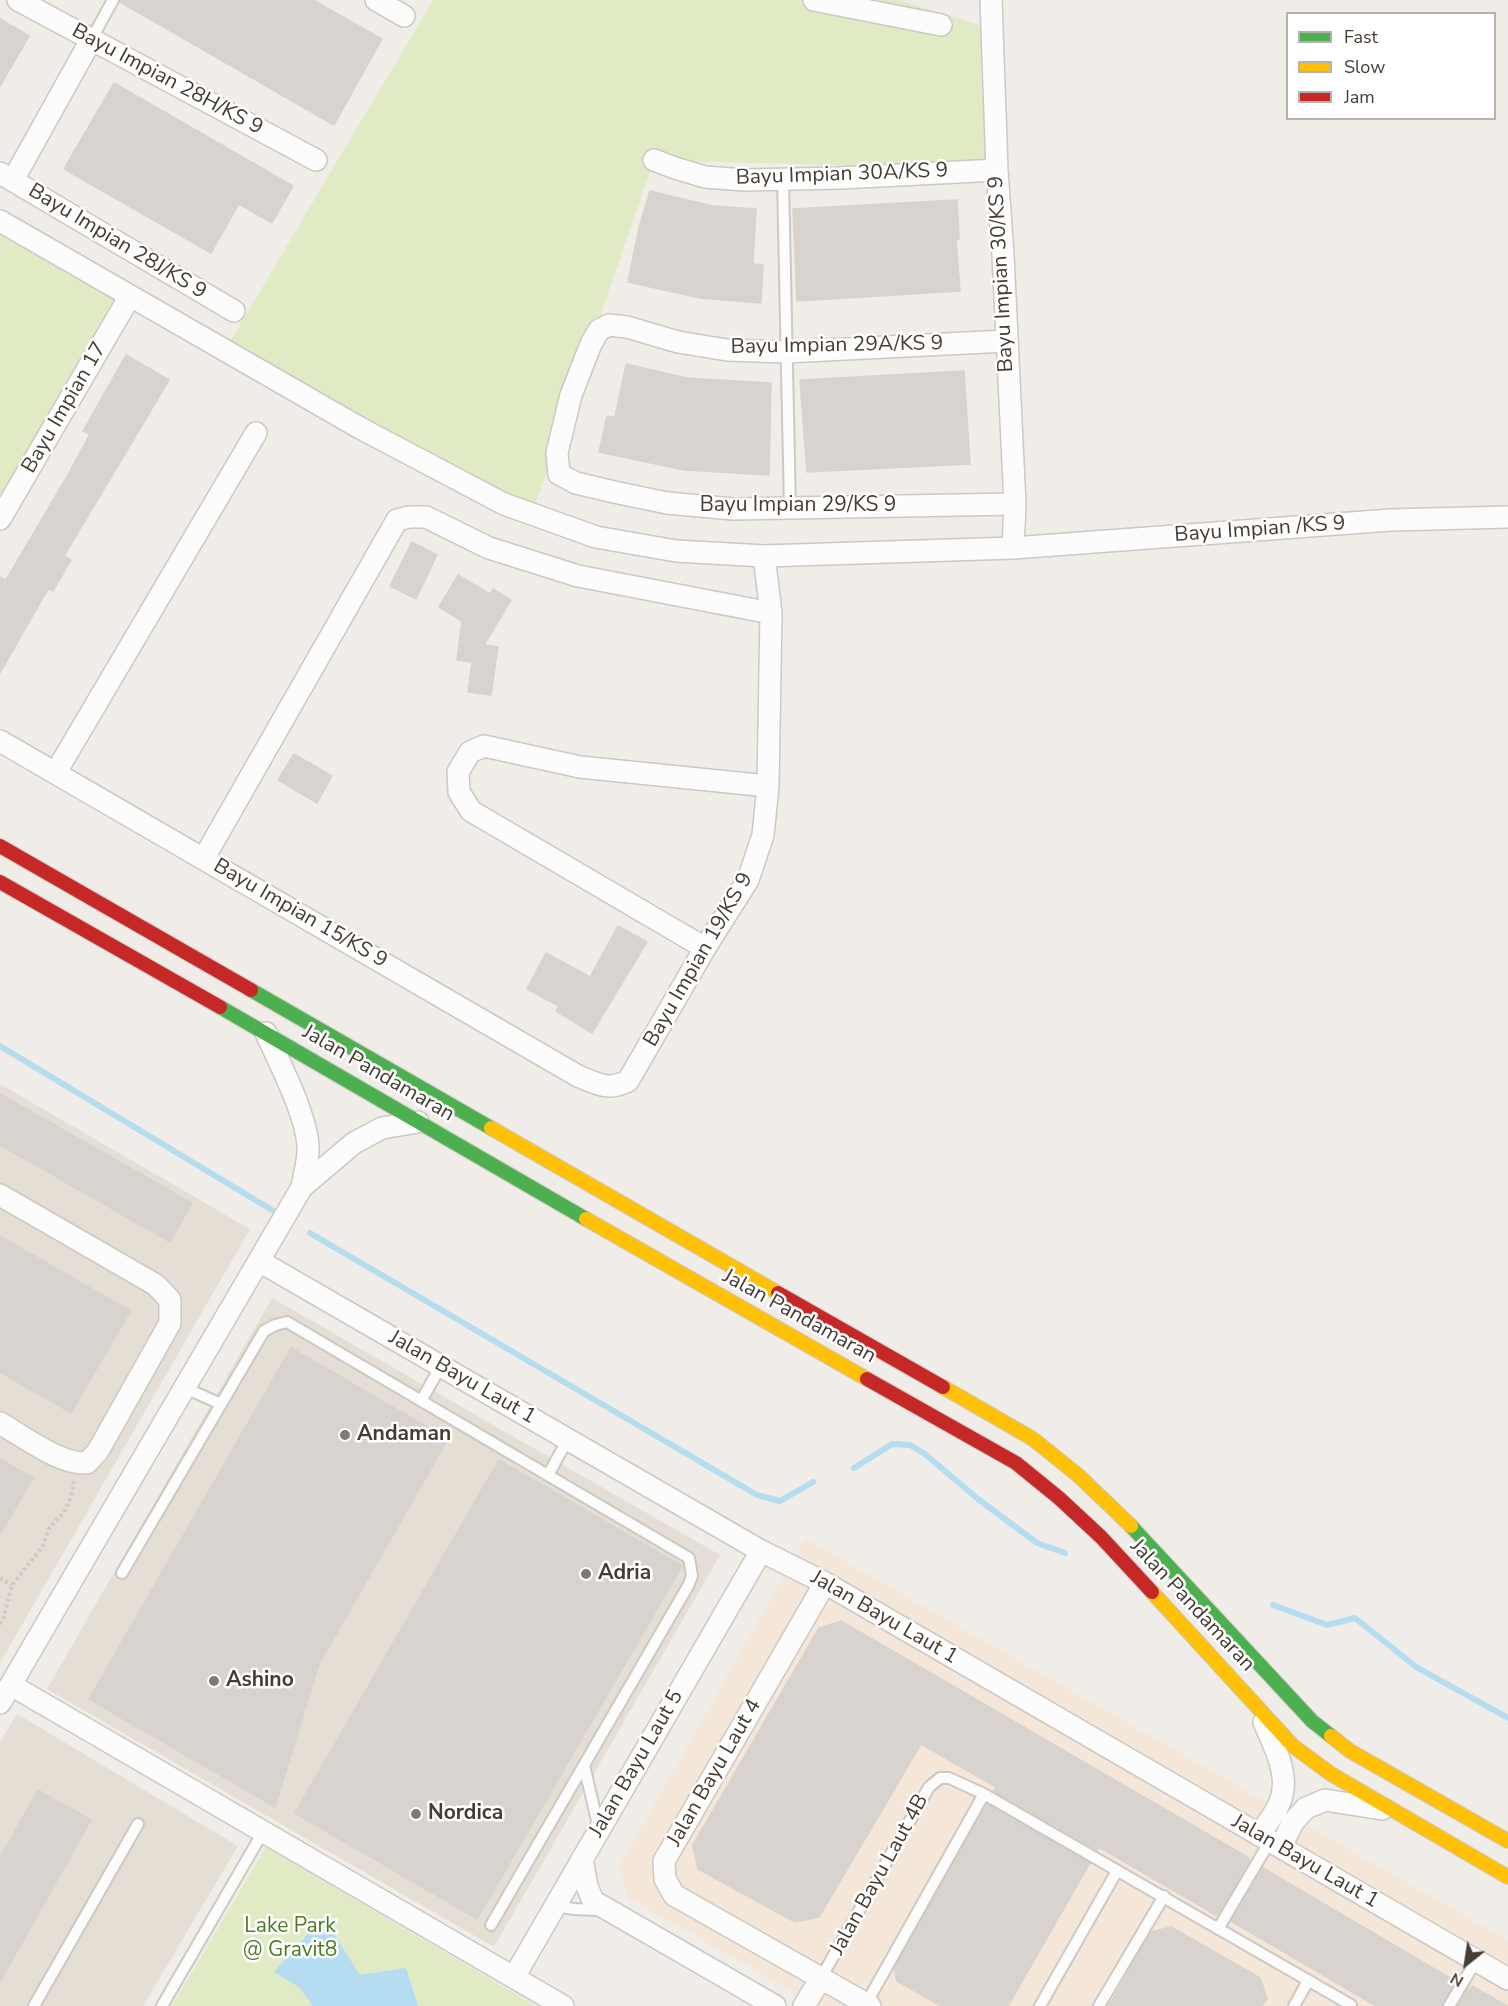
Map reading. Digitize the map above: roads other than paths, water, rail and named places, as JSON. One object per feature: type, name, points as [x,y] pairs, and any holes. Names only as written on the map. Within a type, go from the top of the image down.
[{"type":"main road","name":"Jalan Pandamaran","points":[[0,846],[729,1267],[1033,1439],[1079,1476],[1123,1518],[1312,1721],[1350,1751],[1508,1841]]},
{"type":"main road","name":"Jalan Pandamaran","points":[[0,882],[266,1033],[703,1287],[1016,1463],[1059,1498],[1101,1538],[1293,1746],[1331,1774],[1508,1877]]},
{"type":"street","name":"Bayu Impian 28H/KS 9","points":[[18,0],[316,160]]},
{"type":"street","points":[[376,0],[404,16]]},
{"type":"street","points":[[814,0],[941,25]]},
{"type":"street","name":"Bayu Impian 30/KS 9","points":[[991,0],[997,170],[1015,504],[1013,548]]},
{"type":"street","points":[[6,176],[91,40]]},
{"type":"street","name":"Bayu Impian 30A/KS 9","points":[[654,159],[705,177],[745,180],[997,170]]},
{"type":"street","name":"Bayu Impian 28J/KS 9","points":[[6,176],[234,311]]},
{"type":"street","name":"Bayu Impian /KS 9","points":[[0,220],[360,428],[504,504],[596,537],[676,551],[764,556],[1013,548],[1391,520],[1508,518]]},
{"type":"street","name":"Bayu Impian 17","points":[[0,519],[130,296]]},
{"type":"street","name":"Bayu Impian 29A/KS 9","points":[[572,395],[591,344],[599,330],[609,325],[627,327],[678,342],[727,350],[786,352],[1006,341]]},
{"type":"street","name":"Bayu Impian 29/KS 9","points":[[572,395],[557,453],[557,464],[559,474],[576,483],[667,503],[733,509],[1015,504]]},
{"type":"street","points":[[56,772],[256,433]]},
{"type":"street","points":[[204,858],[397,520],[426,517],[489,548],[578,576],[771,613]]},
{"type":"street","name":"Bayu Impian 19/KS 9","points":[[601,1086],[616,1087],[628,1081],[705,948],[748,880],[763,835],[768,786],[771,613],[764,556]]},
{"type":"street","name":"Bayu Impian 15/KS 9","points":[[0,741],[578,1076],[601,1086]]},
{"type":"street","points":[[705,948],[471,811],[459,792],[458,772],[470,752],[484,746],[580,766],[768,786]]},
{"type":"street","points":[[266,1033],[303,1124],[308,1147],[302,1187]]},
{"type":"street","points":[[0,1703],[302,1187],[354,1143],[382,1128],[418,1122]]},
{"type":"street","points":[[0,1195],[156,1285],[170,1300],[170,1323],[98,1451],[87,1463],[76,1464],[59,1457],[0,1423]]},
{"type":"street","name":"Jalan Bayu Laut 1","points":[[259,1261],[761,1551],[825,1583],[1508,1979]]},
{"type":"street","name":"Jalan Bayu Laut 5","points":[[514,1977],[761,1551]]},
{"type":"street","name":"Jalan Bayu Laut 4","points":[[825,1583],[664,1861],[665,1879],[674,1895],[868,2005]]},
{"type":"street","points":[[11,1685],[563,2006]]},
{"type":"street","points":[[1258,1709],[1279,1759],[1283,1790],[1273,1813],[1270,1841]]},
{"type":"street","points":[[1270,1841],[1306,1808],[1325,1800],[1392,1811]]},
{"type":"street","points":[[582,1859],[586,1886],[594,1901],[775,2006]]},
{"type":"street","name":"Jalan Bayu Laut 4B","points":[[804,2006],[821,1978]]},
{"type":"lane","points":[[91,40],[113,0]]},
{"type":"lane","points":[[783,180],[790,509]]},
{"type":"lane","points":[[122,1573],[264,1331],[287,1322],[688,1558],[692,1576],[491,1925]]},
{"type":"lane","points":[[421,1401],[441,1366]]},
{"type":"lane","points":[[185,1388],[221,1404]]},
{"type":"lane","points":[[548,1475],[568,1439]]},
{"type":"lane","points":[[584,1765],[599,1829]]},
{"type":"lane","name":"Jalan Bayu Laut 4B","points":[[821,1978],[929,1787],[940,1778],[949,1778],[984,1794],[1164,1896],[1351,2006]]},
{"type":"lane","points":[[868,2005],[984,1794]]},
{"type":"lane","points":[[34,2006],[138,1824]]},
{"type":"lane","points":[[162,2006],[263,1832]]},
{"type":"lane","points":[[1218,1929],[1270,1841]]},
{"type":"lane","points":[[1040,2006],[1117,1870]]},
{"type":"lane","points":[[1099,2006],[1164,1896]]},
{"type":"lane","points":[[555,1906],[612,1911]]},
{"type":"lane","points":[[1449,2006],[1476,1961]]},
{"type":"lane","points":[[1294,2006],[1308,1981]]},
{"type":"water","points":[[323,1917],[360,1975],[406,1968],[418,2006],[313,2006],[299,1987],[274,1972]]},
{"type":"waterway","points":[[0,1046],[272,1210]]},
{"type":"waterway","points":[[310,1233],[757,1495],[780,1501],[813,1482]]},
{"type":"waterway","points":[[854,1468],[892,1444],[910,1445],[925,1454],[978,1499],[1037,1543],[1065,1553]]},
{"type":"waterway","points":[[1273,1605],[1327,1625],[1355,1618],[1416,1667],[1508,1718]]},
{"type":"place","name":"Andaman","points":[[345,1435]]},
{"type":"place","name":"Adria","points":[[586,1574]]},
{"type":"place","name":"Ashino","points":[[214,1681]]},
{"type":"place","name":"Nordica","points":[[416,1814]]},
{"type":"park label","name":"Lake Park @ Gravit8","points":[[290,1939]]}]
